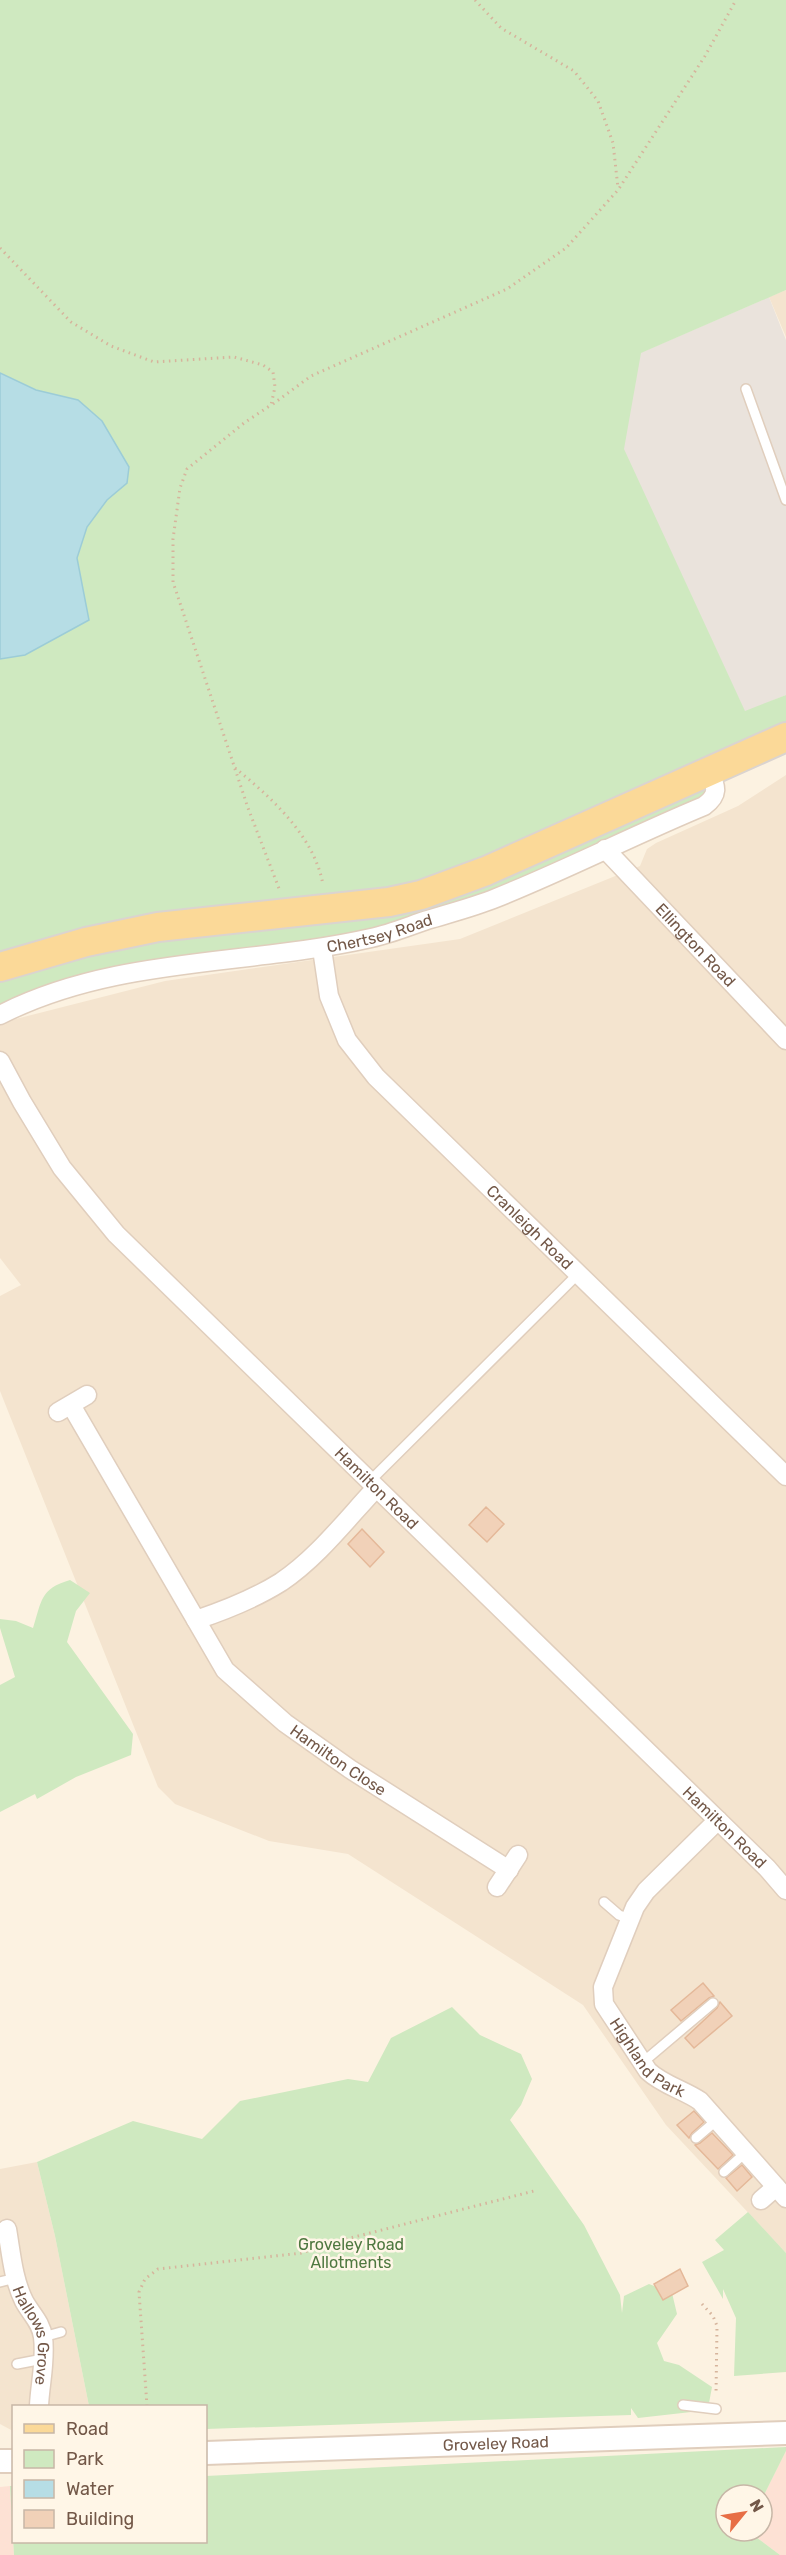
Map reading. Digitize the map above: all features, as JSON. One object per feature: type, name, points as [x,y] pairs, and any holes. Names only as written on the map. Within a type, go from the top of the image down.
[{"type":"main road","name":"Chertsey Road","points":[[0,967],[57,949],[123,933],[389,902],[421,895],[526,854],[786,737]]},
{"type":"street","name":"Chertsey Road","points":[[0,1015],[30,999],[100,979],[204,961],[322,949],[374,938],[495,899],[704,806],[714,798],[717,789],[709,771]]},
{"type":"street","name":"Ellington Road","points":[[605,849],[786,1040]]},
{"type":"street","name":"Cranleigh Road","points":[[322,949],[329,996],[347,1040],[376,1077],[786,1476]]},
{"type":"street","name":"Hamilton Road","points":[[0,1061],[62,1167],[116,1234],[718,1820],[786,1890]]},
{"type":"street","name":"Hamilton Close","points":[[87,1395],[64,1409],[225,1670],[285,1723],[350,1769],[514,1862],[497,1887]]},
{"type":"street","points":[[196,1620],[249,1600],[281,1581],[306,1562],[373,1485]]},
{"type":"street","name":"Highland Park","points":[[718,1820],[646,1891],[635,1906],[603,1987],[604,2004],[642,2063],[657,2080],[687,2092],[700,2101],[781,2192],[761,2200]]},
{"type":"street","name":"Hallows Grove","points":[[4,2229],[8,2280],[52,2335],[43,2360],[39,2405]]},
{"type":"street","name":"Groveley Road","points":[[207,2453],[786,2433]]},
{"type":"lane","points":[[746,389],[786,500]]},
{"type":"lane","points":[[373,1485],[578,1274]]},
{"type":"lane","points":[[604,1902],[619,1915],[630,1919]]},
{"type":"lane","points":[[642,2063],[713,2003]]},
{"type":"lane","points":[[696,2138],[717,2120]]},
{"type":"lane","points":[[724,2172],[745,2153]]},
{"type":"lane","points":[[17,2364],[43,2360]]},
{"type":"lane","points":[[683,2405],[716,2409]]},
{"type":"path","points":[[475,0],[501,28],[574,71],[598,101],[613,143],[618,190]]},
{"type":"path","points":[[288,913],[234,767],[173,582],[173,539],[180,488],[187,470],[244,423],[311,376],[507,289],[566,248],[618,190],[705,56],[736,0]]},
{"type":"path","points":[[0,248],[71,322],[111,346],[154,362],[234,357],[263,365],[273,372],[275,387],[271,405]]},
{"type":"path","points":[[234,767],[283,809],[296,828],[313,857],[322,880],[327,908]]},
{"type":"path","points":[[147,2405],[139,2292],[145,2279],[158,2269],[302,2253],[323,2245],[534,2191]]},
{"type":"path","points":[[702,2304],[713,2316],[717,2326],[716,2409]]},
{"type":"shaded area","points":[[786,290],[786,337],[769,297]]},
{"type":"shaded area","points":[[769,297],[786,340],[786,695],[745,712],[623,449],[640,353]]},
{"type":"shaded area","points":[[786,775],[786,2253],[666,2125],[583,2005],[348,1854],[269,1841],[175,1804],[158,1787],[0,1391],[0,1296],[21,1285],[0,1258],[0,1023],[165,981],[460,939],[640,866],[647,849],[656,843],[738,806]]},
{"type":"shaded area","points":[[37,2162],[55,2236],[89,2405],[12,2405],[12,2430],[0,2424],[0,2169]]},
{"type":"shaded area","points":[[786,2451],[786,2555],[780,2555],[764,2543],[774,2543],[774,2483],[770,2483]]},
{"type":"shaded area","points":[[10,2486],[14,2555],[0,2555],[0,2487]]},
{"type":"green space","points":[[0,0],[786,0],[786,290],[641,353],[624,449],[745,711],[786,695],[786,729],[419,887],[0,962],[0,659],[25,655],[88,620],[77,558],[87,527],[107,500],[127,483],[78,400],[36,390],[0,373]]},
{"type":"green space","points":[[709,771],[704,806],[374,937],[204,961],[0,1015],[0,967],[389,902]]},
{"type":"green space","points":[[70,1580],[90,1593],[76,1611],[67,1642],[133,1734],[131,1755],[76,1777],[37,1799],[35,1794],[0,1812],[0,1685],[15,1677],[0,1628],[0,1619],[16,1621],[33,1628],[47,1592],[60,1583]]},
{"type":"green space","name":"Groveley Road Allotments","points":[[452,2007],[480,2035],[521,2054],[532,2079],[521,2105],[510,2120],[584,2225],[620,2295],[622,2313],[624,2296],[649,2284],[672,2293],[677,2314],[657,2343],[664,2361],[679,2365],[712,2387],[709,2403],[700,2411],[638,2418],[631,2408],[631,2415],[207,2429],[207,2405],[89,2405],[55,2236],[37,2162],[133,2121],[202,2139],[240,2101],[348,2079],[368,2082],[391,2038]]},
{"type":"green space","points":[[748,2212],[786,2253],[786,2372],[734,2376],[736,2318],[723,2289],[723,2299],[702,2262],[724,2250],[715,2240]]},
{"type":"green space","points":[[786,2447],[770,2483],[714,2483],[714,2543],[764,2543],[780,2555],[14,2555],[13,2543],[207,2543],[207,2476]]},
{"type":"green space","points":[[10,2486],[12,2486],[12,2520]]},
{"type":"water","points":[[0,373],[36,390],[78,400],[102,421],[129,467],[127,483],[107,500],[87,527],[77,558],[89,620],[25,655],[0,659]]},
{"type":"building","points":[[486,1507],[504,1524],[487,1542],[469,1525]]},
{"type":"building","points":[[362,1529],[384,1552],[370,1567],[348,1544]]},
{"type":"building","points":[[703,1983],[714,1996],[681,2021],[671,2010]]},
{"type":"building","points":[[720,2002],[732,2016],[694,2048],[685,2038],[717,2008]]},
{"type":"building","points":[[694,2111],[704,2122],[689,2138],[677,2125]]},
{"type":"building","points":[[712,2133],[733,2155],[718,2169],[695,2145]]},
{"type":"building","points":[[742,2165],[752,2177],[737,2191],[726,2178]]},
{"type":"building","points":[[680,2269],[688,2286],[663,2300],[654,2284]]}]
